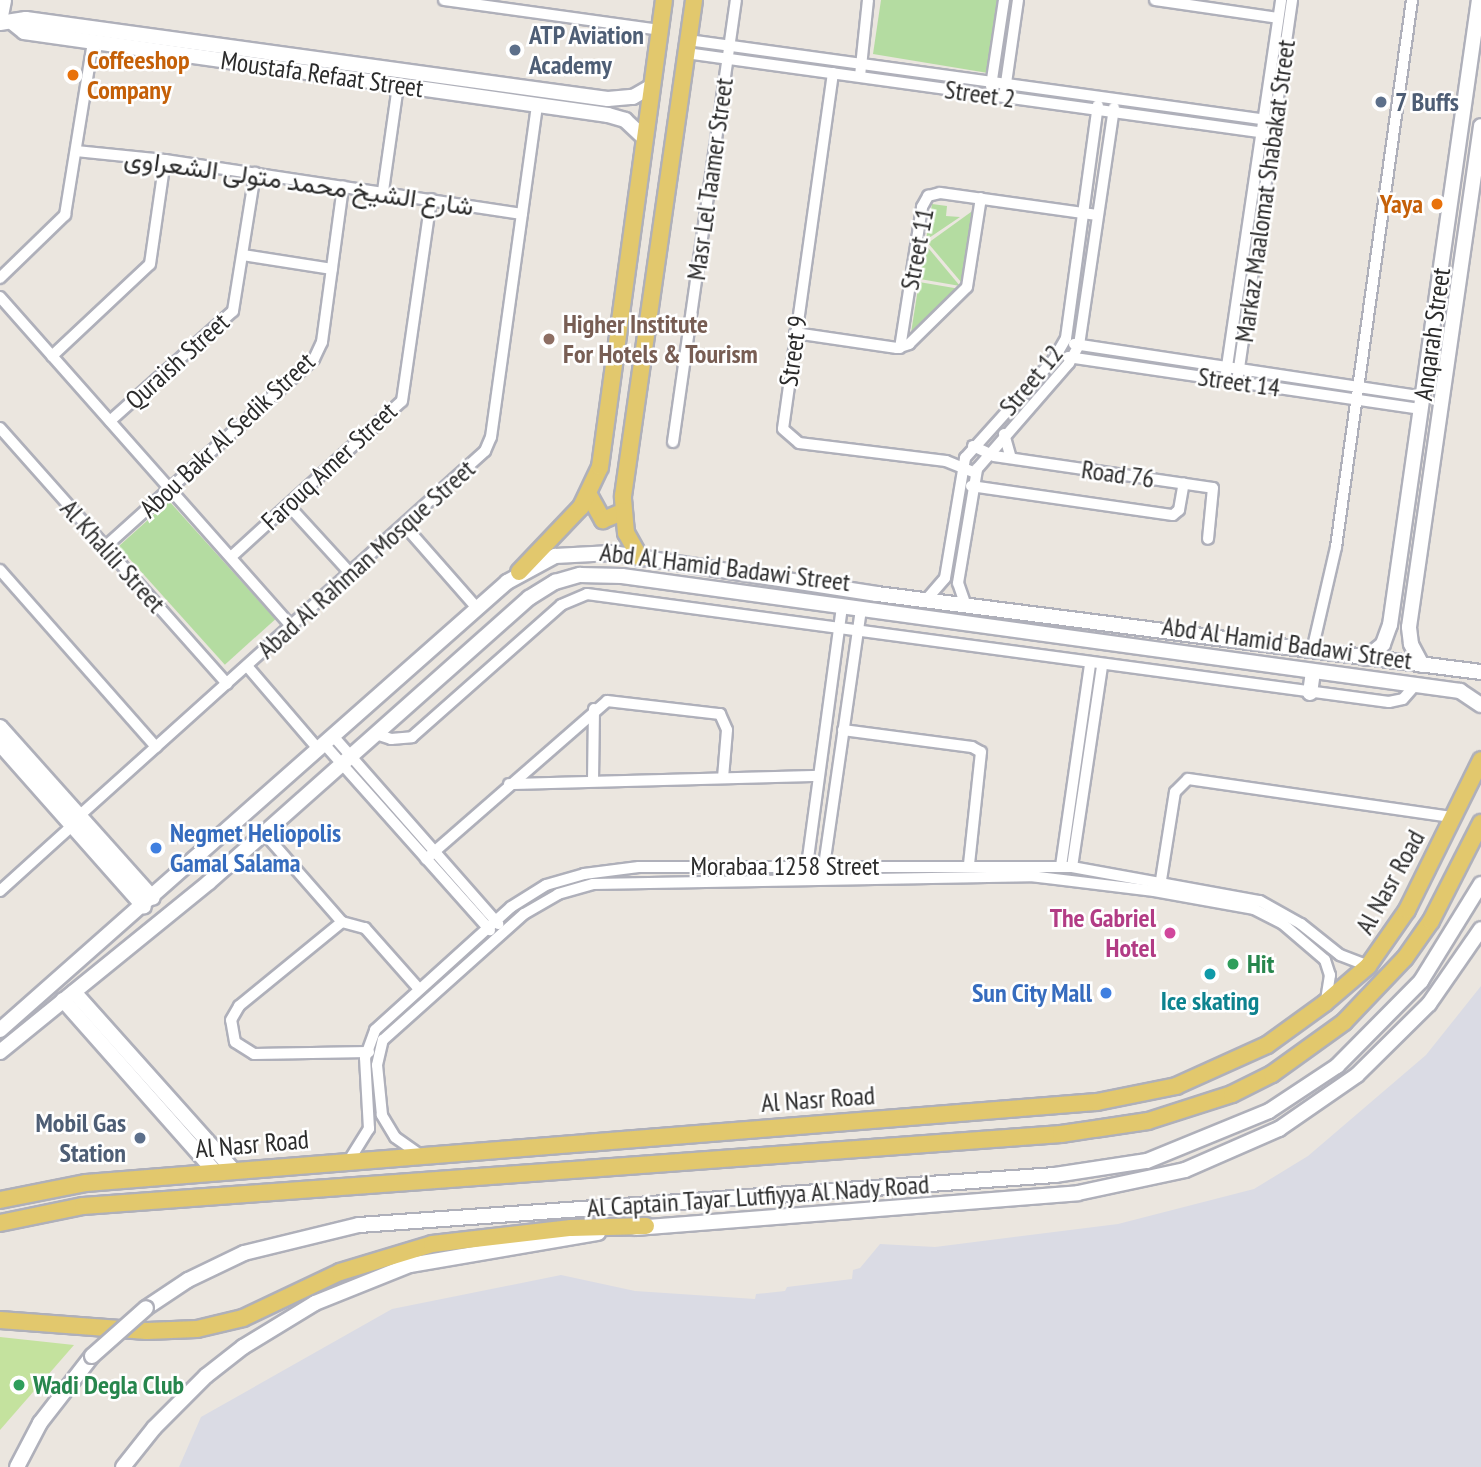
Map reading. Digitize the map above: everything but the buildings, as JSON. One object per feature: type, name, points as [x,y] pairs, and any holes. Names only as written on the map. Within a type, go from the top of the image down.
[{"type":"main road","points":[[4,22],[5,0]]},
{"type":"main road","name":"Abd Al Hamid Badawi Street","points":[[0,1030],[519,572],[589,495],[603,451],[643,137],[664,0]]},
{"type":"main road","name":"Abd Al Hamid Badawi Street","points":[[640,558],[626,533],[622,512],[694,0]]},
{"type":"main road","name":"Anqarah Street","points":[[1388,634],[1479,0]]},
{"type":"main road","name":"Moustafa Refaat Street","points":[[4,22],[26,19],[617,100],[650,87]]},
{"type":"main road","name":"Moustafa Refaat Street","points":[[4,22],[24,32],[616,117],[643,137]]},
{"type":"main road","points":[[616,117],[621,106],[617,100]]},
{"type":"main road","name":"Anqarah Street","points":[[1409,635],[1481,126]]},
{"type":"main road","points":[[589,495],[603,520],[622,512]]},
{"type":"main road","name":"Abd Al Hamid Badawi Street","points":[[519,572],[568,554],[640,558],[966,606],[1480,673]]},
{"type":"main road","name":"Abd Al Hamid Badawi Street","points":[[0,1052],[264,833],[537,592],[566,579],[622,576],[1460,691],[1479,699]]},
{"type":"main road","points":[[1366,658],[1380,648],[1388,634],[1398,638],[1409,635],[1422,665]]},
{"type":"main road","points":[[1310,693],[1313,671]]},
{"type":"main road","points":[[0,727],[7,752],[76,820],[148,902]]},
{"type":"main road","name":"Al Nasr Road","points":[[0,1199],[86,1183],[1138,1095],[1176,1086],[1242,1059],[1325,1003],[1368,966],[1407,910],[1481,760]]},
{"type":"main road","name":"Al Nasr Road","points":[[0,1223],[83,1206],[1023,1138],[1148,1121],[1232,1094],[1272,1074],[1344,1022],[1405,958],[1431,921],[1481,822]]},
{"type":"main road","name":"Al Captain Tayar Lutfiyya Al Nady Road","points":[[17,1467],[46,1414],[92,1356],[146,1308],[188,1280],[244,1253],[359,1225],[1055,1175],[1147,1161],[1237,1127],[1337,1066],[1421,982],[1481,884]]},
{"type":"main road","name":"Al Captain Tayar Lutfiyya Al Nady Road","points":[[123,1467],[153,1428],[215,1369],[281,1322],[344,1290],[449,1256],[646,1226],[1078,1193],[1185,1170],[1279,1129],[1357,1075],[1429,1004],[1481,929]]},
{"type":"main road","points":[[69,996],[233,1170]]},
{"type":"main road","points":[[69,996],[215,1172]]},
{"type":"main road","points":[[0,1320],[147,1331],[197,1329],[243,1318],[340,1272],[432,1244],[571,1228],[646,1226]]},
{"type":"street","points":[[444,0],[660,30]]},
{"type":"street","name":"Masr Lel Taamer Street","points":[[673,442],[736,0]]},
{"type":"street","points":[[860,76],[868,0]]},
{"type":"street","points":[[990,95],[1004,0]]},
{"type":"street","points":[[1004,97],[1018,0]]},
{"type":"street","points":[[1155,0],[1279,18]]},
{"type":"street","name":"Markaz Maalomat Shabakat Street","points":[[1225,380],[1281,0]]},
{"type":"street","name":"Markaz Maalomat Shabakat Street","points":[[1237,382],[1292,0]]},
{"type":"street","points":[[1312,651],[1336,548],[1354,399],[1412,0]]},
{"type":"street","points":[[0,278],[63,219],[93,42]]},
{"type":"street","name":"Street 2","points":[[687,46],[729,45],[1275,121]]},
{"type":"street","name":"Street 2","points":[[687,46],[728,59],[1273,134]]},
{"type":"street","name":"Street 9","points":[[833,73],[783,420],[790,439],[961,466],[975,473]]},
{"type":"street","points":[[383,191],[398,85]]},
{"type":"street","name":"Street 12","points":[[925,600],[937,591],[945,578],[961,466],[973,446],[1057,355],[1064,343],[1099,97]]},
{"type":"street","name":"Street 12","points":[[966,606],[958,583],[975,473],[986,454],[1073,358],[1079,345],[1115,100]]},
{"type":"street","name":"Abad Al Rahman Mosque Street","points":[[0,891],[481,455],[490,442],[537,105]]},
{"type":"street","name":"شارع الشيخ محمد متولى الشعراوى","points":[[76,152],[166,160],[522,214]]},
{"type":"street","points":[[52,356],[150,264],[166,160]]},
{"type":"street","name":"Quraish Street","points":[[110,421],[230,315],[256,173]]},
{"type":"street","name":"Abou Bakr Al Sedik Street","points":[[105,547],[314,359],[322,342],[343,186]]},
{"type":"street","name":"Street 11","points":[[900,348],[925,200],[937,193],[1097,215]]},
{"type":"street","points":[[795,333],[900,348],[966,289],[981,198]]},
{"type":"street","name":"Farouq Amer Street","points":[[231,557],[394,410],[404,395],[432,199]]},
{"type":"street","points":[[243,255],[332,269]]},
{"type":"street","points":[[0,297],[292,626]]},
{"type":"street","name":"Street 14","points":[[1064,343],[1356,387],[1422,403]]},
{"type":"street","name":"Street 14","points":[[1057,355],[1354,399],[1422,403]]},
{"type":"street","name":"Al Khalili Street","points":[[0,428],[227,684]]},
{"type":"street","points":[[1004,434],[1011,458]]},
{"type":"street","name":"Road 76","points":[[973,446],[986,454],[1215,490],[1208,539]]},
{"type":"street","points":[[971,486],[1173,515],[1178,512],[1184,484]]},
{"type":"street","points":[[288,505],[350,573]]},
{"type":"street","points":[[404,524],[477,608]]},
{"type":"street","points":[[0,570],[156,747]]},
{"type":"street","points":[[376,734],[391,739],[412,737],[561,605],[580,595],[857,631],[1101,667],[1389,702],[1403,699],[1415,685]]},
{"type":"street","points":[[806,872],[842,606]]},
{"type":"street","points":[[824,872],[861,608]]},
{"type":"street","points":[[1060,866],[1090,665]]},
{"type":"street","points":[[247,666],[326,744],[346,760],[435,851],[491,924]]},
{"type":"street","points":[[1072,867],[1101,667]]},
{"type":"street","points":[[426,859],[594,709],[617,700],[716,712],[726,725],[723,778]]},
{"type":"street","points":[[593,781],[594,709]]},
{"type":"street","points":[[844,730],[978,750],[983,758],[969,865]]},
{"type":"street","points":[[346,760],[426,859],[499,933]]},
{"type":"street","points":[[509,784],[817,776]]},
{"type":"street","points":[[1161,880],[1175,792],[1188,779],[1453,817]]},
{"type":"street","points":[[264,833],[342,922],[365,928],[419,989]]},
{"type":"street","name":"Morabaa 1258 Street","points":[[824,872],[969,865],[1068,878],[1254,909],[1296,932],[1320,953],[1330,975],[1325,1003]]},
{"type":"street","points":[[639,867],[639,881]]},
{"type":"street","name":"Morabaa 1258 Street","points":[[365,1052],[375,1030],[491,924],[554,882],[639,867],[824,872],[1072,867],[1161,880],[1261,901],[1294,920],[1340,955],[1368,966]]},
{"type":"street","name":"Morabaa 1258 Street","points":[[379,1051],[390,1030],[499,933],[536,906],[569,890],[639,881],[806,872]]},
{"type":"street","points":[[342,922],[239,1006],[231,1031],[239,1046],[254,1054],[379,1051],[382,1115],[395,1137],[419,1154]]},
{"type":"street","points":[[350,1159],[365,1140],[371,1118],[365,1052]]},
{"type":"street","points":[[371,1118],[378,1120],[382,1115]]},
{"type":"shaded area","points":[[1481,986],[1481,1467],[179,1467],[201,1417],[392,1309],[561,1275],[635,1291],[755,1299],[756,1294],[785,1291],[787,1287],[852,1279],[853,1270],[860,1268],[880,1244],[935,1247],[1118,1224],[1254,1189],[1308,1156],[1426,1055]]},
{"type":"green space","points":[[881,0],[998,0],[988,73],[873,54]]},
{"type":"green space","points":[[932,204],[947,206],[946,216],[960,217],[926,240]]},
{"type":"green space","points":[[971,212],[974,213],[961,282],[928,243]]},
{"type":"green space","points":[[925,244],[960,286],[920,279]]},
{"type":"green space","points":[[919,282],[960,289],[911,333]]},
{"type":"green space","points":[[169,501],[275,619],[225,665],[118,547]]},
{"type":"green space","name":"Wadi Degla Club","points":[[0,1337],[74,1345],[0,1430]]},
{"type":"place","name":"ATP Aviation Academy","points":[[515,50]]},
{"type":"place","name":"Coffeeshop Company","points":[[73,75]]},
{"type":"place","name":"7 Buffs","points":[[1381,102]]},
{"type":"place","name":"Yaya","points":[[1437,204]]},
{"type":"place","name":"Higher Institute For Hotels & Tourism","points":[[549,339]]},
{"type":"place","name":"Negmet Heliopolis Gamal Salama","points":[[156,848]]},
{"type":"place","name":"The Gabriel Hotel","points":[[1170,933]]},
{"type":"place","name":"Hit","points":[[1233,964]]},
{"type":"place","name":"Ice skating","points":[[1210,974]]},
{"type":"place","name":"Sun City Mall","points":[[1106,993]]},
{"type":"place","name":"Mobil Gas Station","points":[[140,1138]]},
{"type":"place","name":"Wadi Degla Club","points":[[19,1385]]}]
